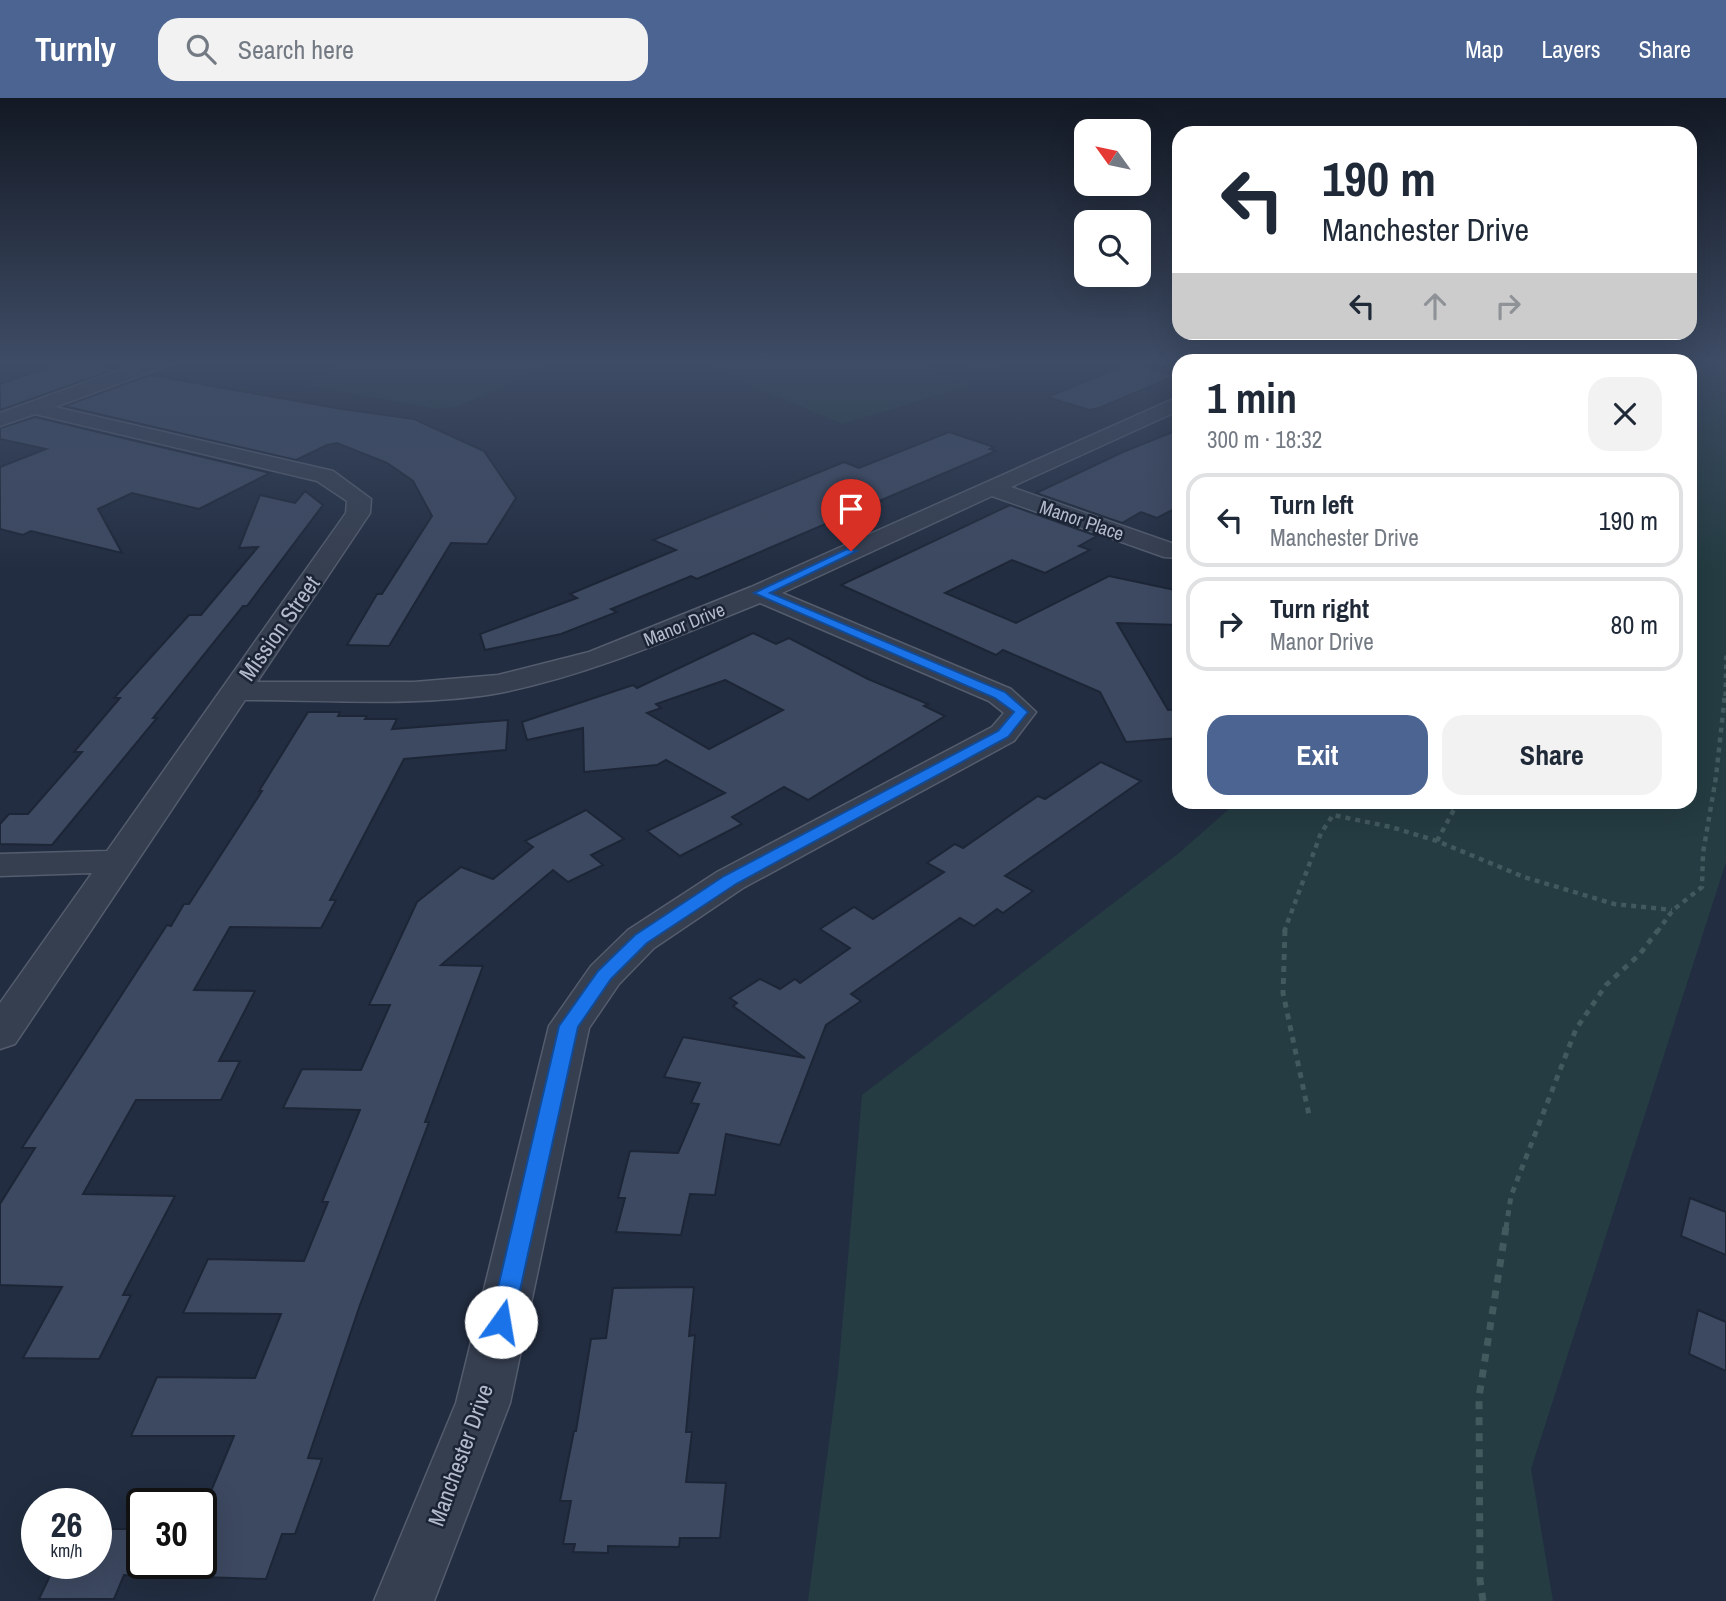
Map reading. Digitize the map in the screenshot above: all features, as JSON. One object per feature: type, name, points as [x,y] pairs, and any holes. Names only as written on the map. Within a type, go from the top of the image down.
[{"type":"street","name":"Mission Street","points":[[0,1034],[358,513],[359,499],[325,476],[129,430]]},
{"type":"street","name":"Manor Drive","points":[[235,691],[414,691],[498,684],[599,658],[760,593],[1120,430]]},
{"type":"street","name":"Manor Place","points":[[990,488],[1172,552]]},
{"type":"street","name":"Manchester Drive","points":[[404,1601],[483,1403],[569,1026],[605,975],[641,939],[730,880],[1003,734],[1021,712],[1000,695],[760,593]]},
{"type":"street","points":[[0,865],[118,862]]},
{"type":"path","points":[[1483,1601],[1480,1580],[1479,1397],[1511,1196],[1576,1029],[1606,985],[1640,954],[1673,910],[1702,887],[1703,853],[1716,777],[1725,693],[1726,654]]},
{"type":"path","points":[[1437,841],[1454,809]]},
{"type":"path","points":[[1309,1115],[1283,993],[1284,933],[1321,833],[1333,815],[1391,827],[1437,841],[1524,877],[1614,904],[1673,910]]},
{"type":"green space","points":[[1697,430],[1726,430],[1726,862],[1531,1469],[1553,1601],[808,1601],[838,1374],[862,1095],[1179,853],[1229,809],[1697,809]]},
{"type":"building","points":[[0,430],[90,430],[270,473],[199,509],[132,493],[98,509],[122,553],[31,531],[23,535],[0,529],[0,467],[46,449],[0,439]]},
{"type":"building","points":[[168,430],[438,430],[484,451],[516,498],[487,544],[451,543],[389,646],[347,645],[377,594],[382,594],[432,516],[413,481],[387,463],[337,443],[296,460]]},
{"type":"building","points":[[949,432],[994,447],[990,449],[996,451],[697,579],[691,576],[611,609],[617,612],[561,634],[485,650],[480,634],[577,598],[570,594],[676,550],[653,540],[844,462],[859,468]]},
{"type":"building","points":[[1172,432],[1172,510],[1157,518],[1141,512],[1122,523],[1036,493]]},
{"type":"building","points":[[305,491],[323,505],[247,606],[243,606],[153,718],[157,718],[52,845],[0,844],[0,824],[9,814],[28,814],[82,752],[74,752],[120,698],[114,698],[189,615],[201,615],[258,547],[239,548],[260,495],[295,503]]},
{"type":"building","points":[[1010,505],[1097,536],[1079,546],[1090,550],[1045,573],[1012,560],[945,593],[1016,623],[1109,576],[1172,589],[1172,625],[1117,623],[1168,710],[1172,710],[1172,739],[1126,742],[1100,692],[1003,650],[996,655],[841,585]]},
{"type":"building","points":[[753,633],[776,644],[789,638],[868,679],[928,704],[924,706],[945,716],[808,800],[784,787],[732,817],[742,824],[680,856],[647,831],[725,793],[666,760],[657,765],[584,772],[583,728],[527,740],[522,722],[633,685],[637,688]],"holes":[[[725,680],[783,710],[709,749],[647,713],[661,708],[656,704]]]},
{"type":"building","points":[[308,712],[340,712],[338,716],[367,716],[365,719],[397,719],[392,729],[508,720],[506,750],[404,759],[330,900],[336,900],[321,928],[230,927],[194,990],[255,991],[219,1061],[240,1061],[221,1100],[136,1100],[83,1194],[175,1196],[123,1295],[131,1295],[99,1359],[23,1358],[62,1287],[0,1285],[0,1204],[35,1148],[22,1148],[167,925],[171,926],[184,904],[189,904],[262,791],[259,791]]},
{"type":"building","points":[[1101,762],[1141,781],[1005,876],[1033,891],[1003,913],[997,909],[974,926],[960,918],[851,994],[861,1001],[826,1025],[780,1145],[726,1134],[715,1195],[690,1194],[681,1235],[616,1232],[625,1198],[618,1198],[630,1151],[678,1153],[699,1104],[691,1103],[700,1083],[664,1077],[683,1037],[805,1058],[733,1006],[737,1003],[730,998],[760,979],[780,989],[795,979],[800,983],[850,948],[820,929],[854,907],[873,919],[944,872],[927,863],[955,844],[963,848],[1038,796],[1045,799]]},
{"type":"building","points":[[586,810],[624,839],[591,855],[603,865],[568,882],[553,870],[441,965],[483,966],[425,1122],[429,1122],[360,1305],[308,1458],[322,1459],[295,1534],[282,1534],[266,1579],[217,1577],[217,1488],[212,1488],[234,1436],[131,1436],[157,1377],[255,1378],[281,1314],[183,1313],[208,1259],[304,1261],[328,1202],[322,1202],[360,1110],[283,1108],[302,1069],[361,1070],[390,1005],[369,1005],[417,902],[461,867],[493,879],[533,847],[525,841]]},
{"type":"building","points":[[1690,1198],[1726,1212],[1726,1255],[1681,1236]]},
{"type":"building","points":[[694,1287],[689,1336],[695,1335],[686,1432],[692,1432],[686,1482],[726,1483],[720,1538],[680,1538],[679,1547],[608,1546],[608,1553],[573,1552],[575,1544],[563,1544],[571,1501],[560,1501],[576,1431],[591,1339],[606,1338],[613,1288]]},
{"type":"building","points":[[1698,1310],[1726,1322],[1726,1371],[1689,1354]]},
{"type":"building","points":[[112,1529],[126,1529],[126,1575],[114,1599],[39,1599],[48,1579],[112,1579]]},
{"type":"route","points":[[501,1322],[569,1026],[605,975],[641,939],[730,880],[1003,734],[1021,712],[1000,695],[760,593],[851,551]]}]
